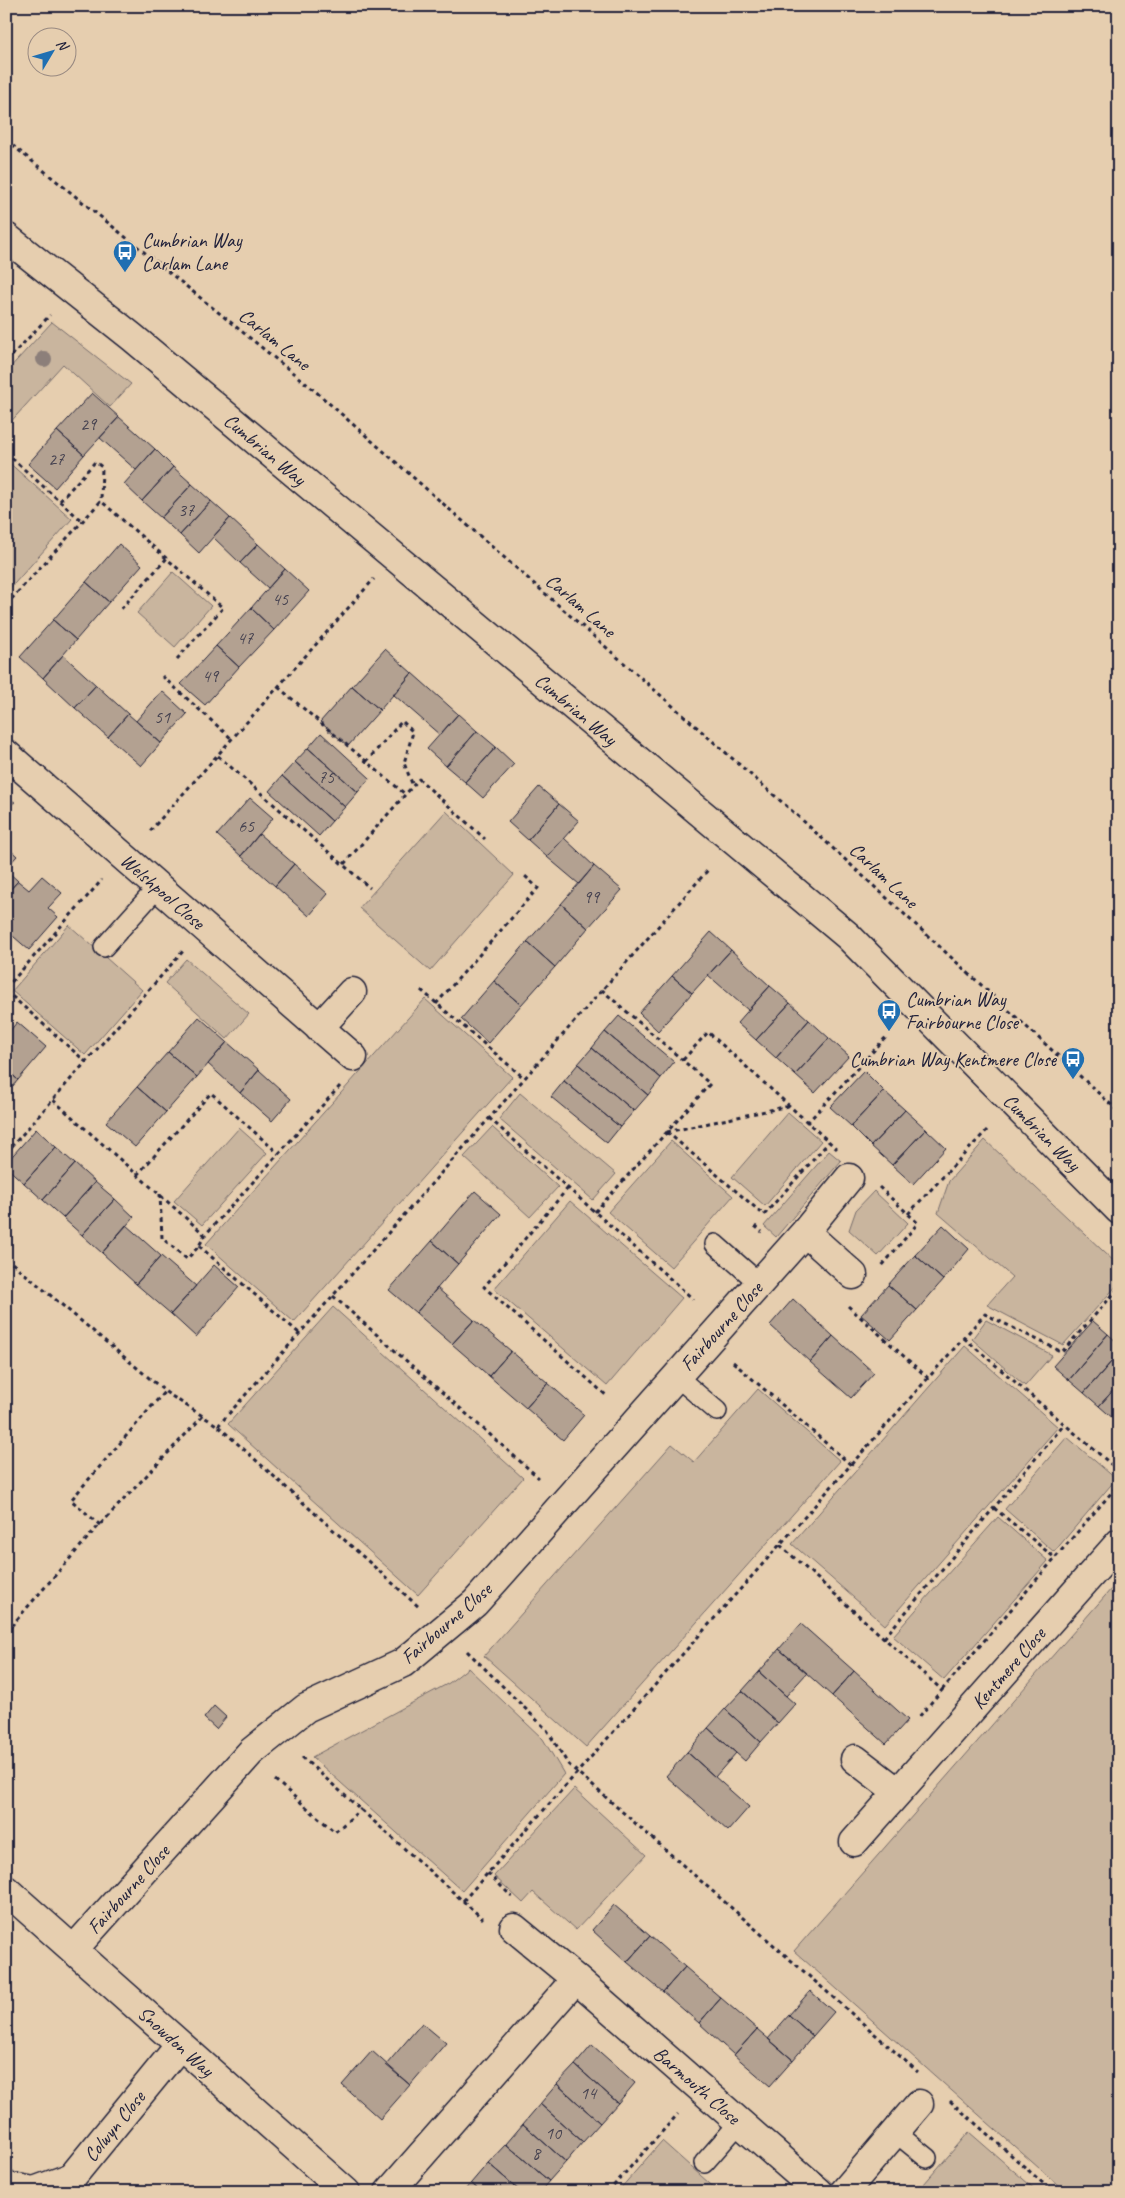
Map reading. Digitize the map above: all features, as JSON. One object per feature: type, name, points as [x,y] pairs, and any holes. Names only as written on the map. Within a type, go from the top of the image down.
[{"type":"street","name":"Cumbrian Way","points":[[6,237],[132,337],[848,936],[1119,1210]]},
{"type":"street","name":"Welshpool Close","points":[[6,754],[353,1057]]},
{"type":"street","points":[[319,1028],[352,992]]},
{"type":"street","name":"Fairbourne Close","points":[[74,1949],[251,1752],[306,1708],[402,1663],[475,1603],[805,1232],[849,1178]]},
{"type":"street","points":[[805,1232],[853,1275]]},
{"type":"street","name":"Kentmere Close","points":[[854,1842],[1119,1543]]},
{"type":"street","points":[[855,1759],[898,1792]]},
{"type":"street","name":"Snowdon Way","points":[[6,1890],[346,2192]]},
{"type":"street","name":"Barmouth Close","points":[[514,1928],[576,1979],[819,2192]]},
{"type":"street","points":[[389,2192],[576,1979]]},
{"type":"street","name":"Colwyn Close","points":[[6,2186],[34,2191],[72,2177],[180,2045]]},
{"type":"street","points":[[844,2192],[919,2104]]},
{"type":"lane","points":[[104,947],[158,887]]},
{"type":"lane","points":[[715,1244],[759,1283]]},
{"type":"lane","points":[[676,1376],[717,1411]]},
{"type":"lane","points":[[704,2164],[740,2122]]},
{"type":"lane","points":[[895,2132],[927,2158]]},
{"type":"path","name":"Carlam Lane","points":[[6,140],[314,390],[800,818],[1119,1112]]},
{"type":"path","points":[[6,362],[50,315]]},
{"type":"path","points":[[6,453],[82,521]]},
{"type":"path","points":[[6,605],[100,501],[102,467],[95,462],[60,501]]},
{"type":"path","points":[[100,501],[223,608],[177,659]]},
{"type":"path","points":[[121,610],[167,558]]},
{"type":"path","points":[[150,831],[375,578]]},
{"type":"path","points":[[162,676],[232,740]]},
{"type":"path","points":[[278,688],[405,794]]},
{"type":"path","points":[[366,762],[402,721],[413,732],[404,763],[412,786]]},
{"type":"path","points":[[218,756],[370,888]]},
{"type":"path","points":[[344,864],[418,779],[485,839]]},
{"type":"path","points":[[218,1426],[708,870]]},
{"type":"path","points":[[436,1004],[538,888],[524,875]]},
{"type":"path","points":[[86,1062],[6,990],[106,876]]},
{"type":"path","points":[[6,1153],[186,947]]},
{"type":"path","points":[[421,990],[524,1078]]},
{"type":"path","points":[[595,1212],[710,1084],[602,990]]},
{"type":"path","points":[[808,1123],[888,1035]]},
{"type":"path","points":[[160,1194],[162,1238],[187,1259],[199,1246],[205,1235],[340,1085]]},
{"type":"path","points":[[137,1175],[211,1093],[279,1154]]},
{"type":"path","points":[[52,1100],[205,1235]]},
{"type":"path","points":[[667,1132],[789,1106]]},
{"type":"path","points":[[489,1118],[693,1299]]},
{"type":"path","points":[[908,1214],[987,1130]]},
{"type":"path","points":[[667,1132],[764,1215],[829,1142]]},
{"type":"path","points":[[568,1188],[484,1287],[608,1397]]},
{"type":"path","points":[[199,1246],[299,1334]]},
{"type":"path","points":[[6,1258],[165,1391],[218,1426],[444,1629],[547,1730],[568,1764],[919,2074]]},
{"type":"path","points":[[302,1757],[463,1901],[985,1314],[1062,1352],[1119,1288]]},
{"type":"path","points":[[333,1296],[539,1478]]},
{"type":"path","points":[[964,1338],[1063,1426],[1119,1472]]},
{"type":"path","points":[[100,1525],[71,1500],[165,1391]]},
{"type":"path","points":[[6,1632],[100,1525],[203,1416]]},
{"type":"path","points":[[884,1638],[1063,1426]]},
{"type":"path","points":[[916,1720],[1119,1484]]},
{"type":"path","points":[[994,1508],[1055,1558]]},
{"type":"path","points":[[780,1545],[942,1690]]},
{"type":"path","points":[[275,1780],[334,1832],[361,1809]]},
{"type":"path","points":[[949,2100],[1053,2192]]},
{"type":"path","points":[[608,2192],[678,2114]]},
{"type":"path","points":[[612,2188],[616,2192]]},
{"type":"shaded area","points":[[52,322],[131,384],[110,407],[63,364],[6,427],[6,372]]},
{"type":"shaded area","points":[[6,460],[72,519],[6,593]]},
{"type":"shaded area","points":[[173,572],[211,606],[175,647],[137,613]]},
{"type":"shaded area","points":[[446,811],[514,875],[430,971],[359,908]]},
{"type":"shaded area","points":[[69,925],[142,990],[85,1055],[12,991]]},
{"type":"shaded area","points":[[186,959],[249,1014],[227,1039],[165,983]]},
{"type":"shaded area","points":[[425,999],[512,1077],[294,1322],[206,1244]]},
{"type":"shaded area","points":[[520,1093],[616,1174],[593,1200],[499,1119]]},
{"type":"shaded area","points":[[788,1112],[821,1141],[765,1206],[732,1177]]},
{"type":"shaded area","points":[[492,1127],[558,1187],[530,1217],[464,1157]]},
{"type":"shaded area","points":[[239,1128],[267,1153],[202,1225],[174,1201]]},
{"type":"shaded area","points":[[985,1140],[1119,1266],[1119,1283],[1063,1345],[987,1305],[1012,1277],[938,1213],[949,1181]]},
{"type":"shaded area","points":[[671,1141],[733,1196],[671,1267],[608,1212]]},
{"type":"shaded area","points":[[829,1151],[841,1161],[776,1237],[764,1226]]},
{"type":"shaded area","points":[[874,1191],[908,1223],[878,1256],[849,1230],[856,1210]]},
{"type":"shaded area","points":[[570,1201],[682,1298],[607,1386],[494,1289]]},
{"type":"shaded area","points":[[333,1307],[523,1478],[418,1595],[228,1424]]},
{"type":"shaded area","points":[[986,1320],[1052,1355],[1025,1386],[972,1339]]},
{"type":"shaded area","points":[[965,1346],[1058,1427],[885,1625],[792,1544]]},
{"type":"shaded area","points":[[758,1389],[840,1461],[586,1747],[484,1656],[672,1444],[694,1462]]},
{"type":"shaded area","points":[[1067,1437],[1116,1479],[1054,1552],[1005,1509]]},
{"type":"shaded area","points":[[998,1517],[1048,1561],[944,1680],[893,1636]]},
{"type":"shaded area","points":[[1119,1580],[1119,2192],[1066,2192],[794,1951]]},
{"type":"shaded area","points":[[468,1668],[543,1739],[564,1774],[462,1891],[312,1757],[449,1683]]},
{"type":"shaded area","points":[[574,1789],[646,1855],[576,1930],[533,1892],[523,1903],[494,1876]]},
{"type":"shaded area","points":[[969,2132],[1038,2192],[917,2192]]},
{"type":"shaded area","points":[[662,2141],[719,2192],[622,2192],[620,2189]]},
{"type":"building","points":[[92,393],[119,417],[84,455],[57,431]]},
{"type":"building","points":[[119,417],[155,449],[136,470],[100,438]]},
{"type":"building","points":[[57,431],[84,455],[55,488],[28,464]]},
{"type":"building","points":[[155,449],[173,467],[142,501],[124,484]]},
{"type":"building","points":[[173,467],[192,484],[161,518],[142,501]]},
{"type":"building","points":[[192,484],[211,501],[180,535],[161,518]]},
{"type":"building","points":[[211,501],[230,518],[199,553],[180,535]]},
{"type":"building","points":[[230,518],[258,544],[240,563],[213,537]]},
{"type":"building","points":[[119,544],[142,565],[109,602],[86,582]]},
{"type":"building","points":[[258,544],[285,569],[268,588],[240,563]]},
{"type":"building","points":[[285,569],[309,591],[274,630],[251,608]]},
{"type":"building","points":[[86,582],[109,602],[76,640],[53,620]]},
{"type":"building","points":[[251,608],[274,630],[239,667],[216,646]]},
{"type":"building","points":[[53,620],[76,640],[43,678],[20,657]]},
{"type":"building","points":[[216,646],[239,667],[205,705],[181,684]]},
{"type":"building","points":[[385,649],[412,673],[380,710],[352,686]]},
{"type":"building","points":[[63,655],[96,685],[75,708],[43,678]]},
{"type":"building","points":[[412,673],[458,714],[440,735],[394,695]]},
{"type":"building","points":[[96,685],[128,714],[108,737],[75,708]]},
{"type":"building","points":[[352,686],[380,710],[348,746],[320,722]]},
{"type":"building","points":[[162,691],[187,714],[161,743],[136,721]]},
{"type":"building","points":[[128,714],[161,743],[141,766],[108,737]]},
{"type":"building","points":[[458,714],[477,731],[446,766],[427,749]]},
{"type":"building","points":[[477,731],[496,747],[465,782],[446,766]]},
{"type":"building","points":[[321,733],[370,778],[358,792],[308,748]]},
{"type":"building","points":[[496,747],[514,764],[483,798],[465,782]]},
{"type":"building","points":[[308,748],[358,792],[345,807],[295,762]]},
{"type":"building","points":[[295,762],[345,807],[332,821],[282,776]]},
{"type":"building","points":[[282,776],[332,821],[319,836],[269,791]]},
{"type":"building","points":[[539,787],[559,804],[528,840],[508,822]]},
{"type":"building","points":[[250,798],[273,818],[241,856],[217,835]]},
{"type":"building","points":[[559,804],[579,821],[547,857],[528,840]]},
{"type":"building","points":[[259,834],[294,864],[275,886],[241,856]]},
{"type":"building","points":[[564,838],[594,866],[579,884],[547,857]]},
{"type":"building","points":[[6,846],[17,856],[6,868]]},
{"type":"building","points":[[294,864],[328,894],[309,916],[275,886]]},
{"type":"building","points":[[594,866],[622,890],[588,928],[561,904]]},
{"type":"building","points":[[6,870],[18,881],[6,894]]},
{"type":"building","points":[[42,876],[62,893],[48,908],[58,917],[29,950],[6,930],[6,894],[18,881],[29,890]]},
{"type":"building","points":[[561,904],[588,928],[555,967],[527,942]]},
{"type":"building","points":[[711,932],[731,950],[692,993],[672,976]]},
{"type":"building","points":[[527,942],[555,967],[521,1005],[494,981]]},
{"type":"building","points":[[731,950],[770,986],[748,1010],[708,975]]},
{"type":"building","points":[[672,976],[692,993],[658,1031],[639,1013]]},
{"type":"building","points":[[494,981],[521,1005],[488,1043],[461,1019]]},
{"type":"building","points":[[770,986],[790,1003],[756,1040],[737,1023]]},
{"type":"building","points":[[790,1003],[809,1020],[776,1058],[756,1040]]},
{"type":"building","points":[[619,1016],[674,1062],[661,1078],[605,1032]]},
{"type":"building","points":[[199,1017],[227,1042],[197,1077],[168,1052]]},
{"type":"building","points":[[809,1020],[829,1038],[795,1075],[776,1058]]},
{"type":"building","points":[[17,1022],[46,1047],[18,1080],[6,1069],[6,1036]]},
{"type":"building","points":[[605,1032],[661,1078],[648,1095],[592,1048]]},
{"type":"building","points":[[829,1038],[849,1056],[815,1093],[795,1075]]},
{"type":"building","points":[[227,1042],[259,1070],[240,1093],[208,1064]]},
{"type":"building","points":[[592,1048],[648,1095],[634,1111],[578,1064]]},
{"type":"building","points":[[168,1052],[197,1077],[166,1112],[137,1087]]},
{"type":"building","points":[[578,1064],[634,1111],[620,1127],[564,1081]]},
{"type":"building","points":[[6,1069],[18,1080],[6,1094]]},
{"type":"building","points":[[259,1070],[291,1099],[272,1121],[240,1093]]},
{"type":"building","points":[[864,1071],[884,1091],[851,1126],[830,1107]]},
{"type":"building","points":[[564,1081],[620,1127],[607,1143],[551,1097]]},
{"type":"building","points":[[137,1087],[166,1112],[135,1147],[106,1122]]},
{"type":"building","points":[[884,1091],[905,1110],[871,1146],[851,1126]]},
{"type":"building","points":[[905,1110],[926,1129],[892,1165],[871,1146]]},
{"type":"building","points":[[36,1129],[56,1147],[24,1183],[6,1167],[6,1163]]},
{"type":"building","points":[[926,1129],[946,1148],[913,1184],[892,1165]]},
{"type":"building","points":[[56,1147],[75,1164],[43,1200],[24,1183]]},
{"type":"building","points":[[75,1164],[95,1182],[63,1218],[43,1200]]},
{"type":"building","points":[[95,1182],[115,1199],[82,1235],[63,1218]]},
{"type":"building","points":[[475,1191],[501,1214],[458,1264],[432,1241]]},
{"type":"building","points":[[115,1199],[134,1217],[102,1253],[82,1235]]},
{"type":"building","points":[[126,1225],[161,1256],[136,1284],[102,1253]]},
{"type":"building","points":[[943,1225],[969,1249],[943,1280],[915,1255]]},
{"type":"building","points":[[432,1241],[458,1264],[416,1313],[389,1290]]},
{"type":"building","points":[[915,1255],[943,1280],[917,1310],[888,1285]]},
{"type":"building","points":[[161,1256],[196,1286],[171,1314],[136,1284]]},
{"type":"building","points":[[214,1265],[239,1287],[196,1337],[171,1314]]},
{"type":"building","points":[[888,1285],[917,1310],[890,1340],[861,1315]]},
{"type":"building","points":[[437,1288],[474,1320],[452,1344],[416,1313]]},
{"type":"building","points":[[793,1299],[833,1336],[810,1362],[770,1325]]},
{"type":"building","points":[[474,1320],[511,1351],[489,1376],[452,1344]]},
{"type":"building","points":[[1093,1321],[1108,1334],[1069,1380],[1053,1366]]},
{"type":"building","points":[[1108,1334],[1119,1344],[1119,1353],[1084,1393],[1069,1380]]},
{"type":"building","points":[[833,1336],[874,1373],[851,1398],[810,1362]]},
{"type":"building","points":[[511,1351],[548,1383],[526,1408],[489,1376]]},
{"type":"building","points":[[1119,1353],[1119,1384],[1099,1406],[1084,1393]]},
{"type":"building","points":[[548,1383],[584,1415],[563,1440],[526,1408]]},
{"type":"building","points":[[1119,1384],[1119,1415],[1115,1420],[1099,1406]]},
{"type":"building","points":[[801,1624],[854,1671],[832,1696],[779,1649]]},
{"type":"building","points":[[779,1649],[807,1673],[786,1696],[759,1672]]},
{"type":"building","points":[[854,1671],[908,1720],[886,1744],[832,1696]]},
{"type":"building","points":[[759,1672],[795,1704],[778,1723],[742,1691]]},
{"type":"building","points":[[742,1691],[778,1723],[761,1742],[725,1709]]},
{"type":"building","points":[[214,1706],[226,1717],[216,1729],[204,1718]]},
{"type":"building","points":[[725,1709],[761,1742],[745,1761],[708,1728]]},
{"type":"building","points":[[708,1728],[736,1753],[715,1777],[687,1752]]},
{"type":"building","points":[[687,1752],[749,1807],[728,1831],[666,1776]]},
{"type":"building","points":[[614,1905],[650,1936],[627,1962],[592,1930]]},
{"type":"building","points":[[650,1936],[685,1967],[663,1992],[627,1962]]},
{"type":"building","points":[[685,1967],[721,1998],[699,2023],[663,1992]]},
{"type":"building","points":[[810,1991],[834,2012],[813,2036],[789,2015]]},
{"type":"building","points":[[721,1998],[757,2029],[734,2055],[699,2023]]},
{"type":"building","points":[[789,2015],[813,2036],[793,2060],[768,2039]]},
{"type":"building","points":[[422,2023],[446,2043],[410,2085],[386,2065]]},
{"type":"building","points":[[757,2029],[793,2060],[770,2086],[734,2055]]},
{"type":"building","points":[[592,2045],[635,2083],[618,2103],[575,2065]]},
{"type":"building","points":[[372,2051],[410,2085],[380,2119],[342,2085]]},
{"type":"building","points":[[575,2065],[618,2103],[600,2123],[557,2084]]},
{"type":"building","points":[[557,2084],[600,2123],[583,2142],[540,2104]]},
{"type":"building","points":[[540,2104],[583,2142],[566,2162],[523,2124]]},
{"type":"building","points":[[523,2124],[566,2162],[549,2181],[506,2144]]},
{"type":"building","points":[[506,2144],[549,2181],[540,2192],[521,2192],[488,2163]]},
{"type":"building","points":[[488,2163],[521,2192],[481,2192],[471,2183]]},
{"type":"building","points":[[471,2183],[481,2192],[463,2192]]},
{"type":"place","name":"Cumbrian Way Carlam Lane","points":[[125,273]]},
{"type":"place","name":"Cumbrian Way Fairbourne Close","points":[[889,1032]]},
{"type":"place","name":"Cumbrian Way Kentmere Close","points":[[1073,1080]]}]
